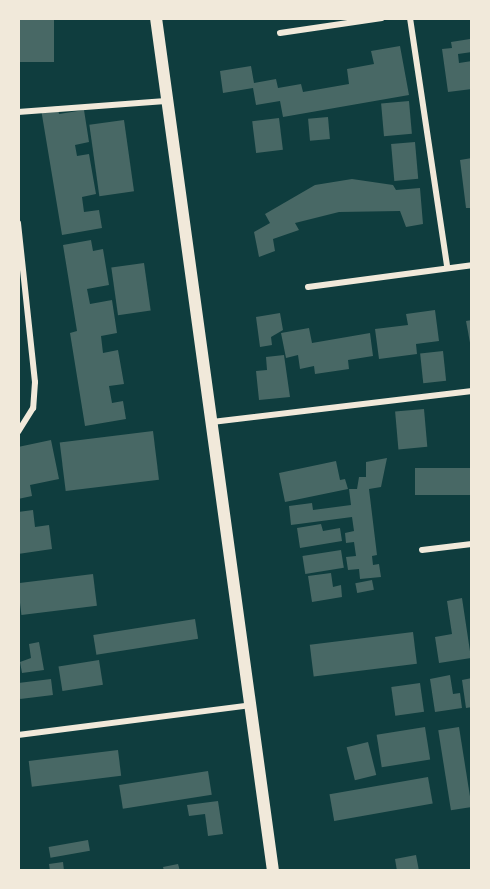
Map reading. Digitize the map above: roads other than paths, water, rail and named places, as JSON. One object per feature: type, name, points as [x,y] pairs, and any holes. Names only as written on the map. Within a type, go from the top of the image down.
[{"type":"main road","points":[[156,18],[273,871]]},
{"type":"street","points":[[280,33],[382,18]]},
{"type":"street","points":[[411,18],[447,267]]},
{"type":"street","points":[[18,112],[166,101]]},
{"type":"street","points":[[18,223],[35,382],[33,408],[18,432]]},
{"type":"street","points":[[308,286],[472,265]]},
{"type":"street","points":[[212,422],[472,391]]},
{"type":"street","points":[[422,550],[472,544]]},
{"type":"street","points":[[18,735],[251,705]]}]
